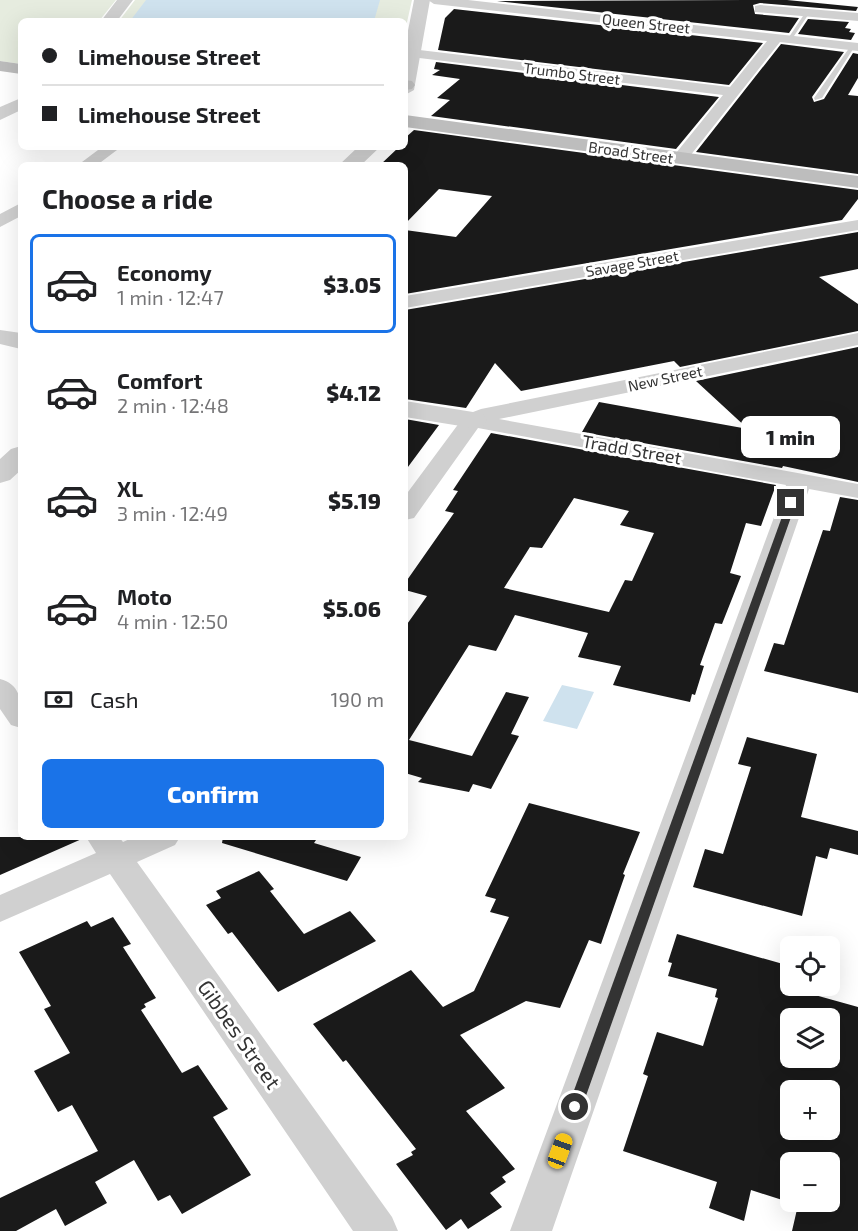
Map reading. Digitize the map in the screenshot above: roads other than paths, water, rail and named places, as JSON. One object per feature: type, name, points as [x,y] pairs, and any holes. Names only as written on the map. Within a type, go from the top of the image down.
[{"type":"main road","points":[[0,66],[18,69]]},
{"type":"main road","name":"Broad Street","points":[[408,121],[858,182]]},
{"type":"street","points":[[111,18],[125,0]]},
{"type":"street","points":[[408,70],[422,0]]},
{"type":"street","name":"Queen Street","points":[[434,0],[855,46]]},
{"type":"street","points":[[595,18],[609,4]]},
{"type":"street","points":[[760,9],[858,17]]},
{"type":"street","points":[[680,158],[733,92],[783,39]]},
{"type":"street","name":"Trumbo Street","points":[[411,53],[733,92]]},
{"type":"street","points":[[0,114],[18,104]]},
{"type":"street","points":[[90,162],[108,150]]},
{"type":"street","points":[[353,162],[367,150]]},
{"type":"street","points":[[0,222],[18,210]]},
{"type":"street","name":"Savage Street","points":[[408,301],[858,225]]},
{"type":"street","points":[[0,337],[18,340]]},
{"type":"street","name":"New Street","points":[[473,420],[489,414],[858,339]]},
{"type":"street","name":"Tradd Street","points":[[408,409],[858,490]]},
{"type":"street","points":[[408,509],[473,420]]},
{"type":"street","points":[[0,474],[18,458]]},
{"type":"street","points":[[531,1231],[800,480]]},
{"type":"street","points":[[0,688],[18,714]]},
{"type":"street","points":[[0,909],[110,848],[150,840]]},
{"type":"street","name":"Gibbes Street","points":[[110,848],[377,1231]]},
{"type":"lane","points":[[783,39],[807,12]]},
{"type":"lane","points":[[818,98],[855,46]]},
{"type":"water","points":[[146,0],[380,0],[375,18],[132,18]]},
{"type":"water","points":[[562,685],[594,692],[577,729],[543,721]]}]
